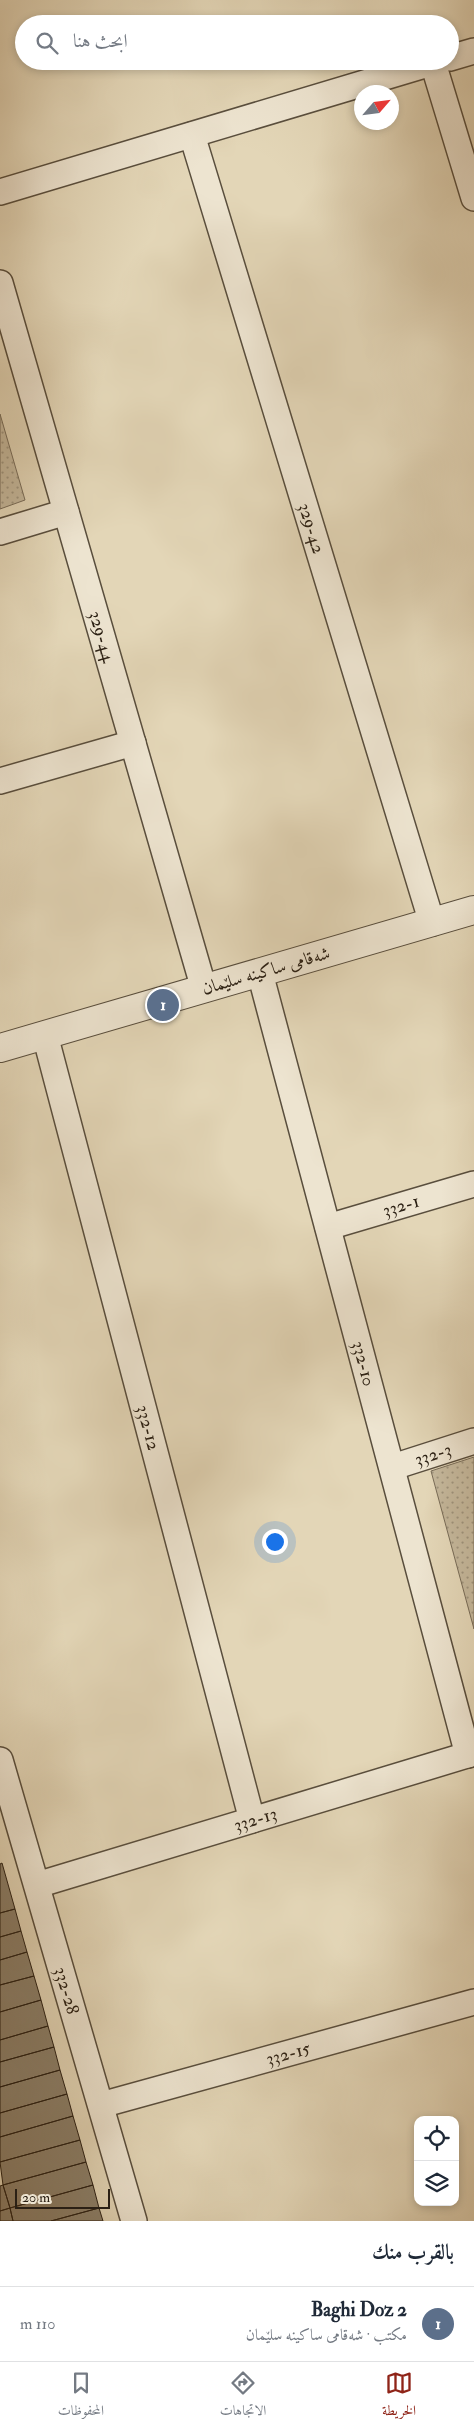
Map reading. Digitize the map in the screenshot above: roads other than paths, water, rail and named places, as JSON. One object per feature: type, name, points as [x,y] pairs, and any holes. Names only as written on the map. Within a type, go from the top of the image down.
[{"type":"street","points":[[459,54],[474,50]]},
{"type":"street","points":[[0,192],[407,70]]},
{"type":"street","points":[[442,70],[474,198]]},
{"type":"street","name":"329-42","points":[[192,135],[432,923]]},
{"type":"street","name":"329-44","points":[[0,283],[204,989]]},
{"type":"street","points":[[0,532],[66,512]]},
{"type":"street","points":[[0,781],[134,743]]},
{"type":"street","name":"شەقامی ساکینە سلێمان","points":[[0,1048],[474,910]]},
{"type":"street","name":"332-10","points":[[260,973],[471,1754]]},
{"type":"street","name":"332-12","points":[[45,1036],[252,1820]]},
{"type":"street","name":"332-1","points":[[328,1227],[474,1184]]},
{"type":"street","name":"332-3","points":[[393,1467],[474,1441]]},
{"type":"street","name":"332-13","points":[[37,1885],[471,1754]]},
{"type":"street","name":"332-28","points":[[0,1760],[134,2221]]},
{"type":"street","name":"332-15","points":[[101,2105],[474,2002]]},
{"type":"place","name":"Baghi Doz 2","points":[[163,1005]]}]
